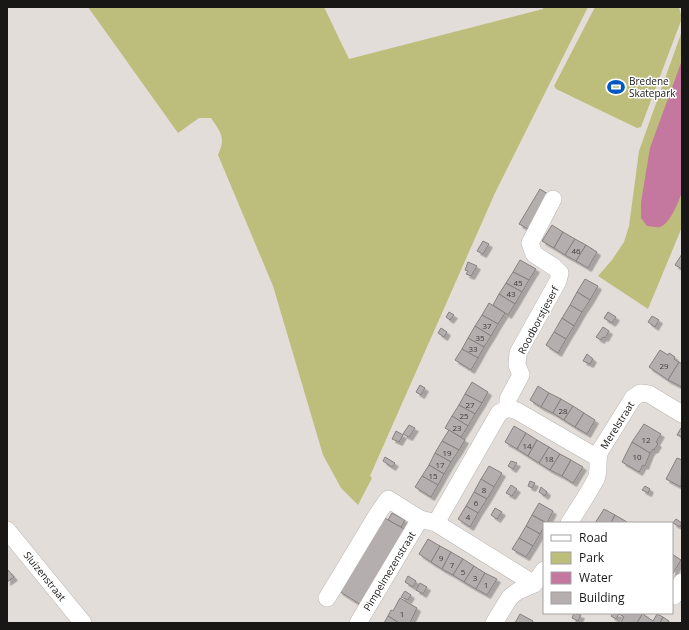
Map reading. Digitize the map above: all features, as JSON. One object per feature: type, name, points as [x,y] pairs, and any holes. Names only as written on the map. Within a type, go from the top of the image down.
[{"type":"street","name":"Roodborstjeserf","points":[[508,408],[508,399],[521,375],[517,365],[518,353],[558,281],[560,273],[554,267],[534,254],[530,243],[553,199]]},
{"type":"street","name":"Merelstraat","points":[[570,522],[596,478],[600,451],[630,402],[636,395],[644,393],[649,394],[682,414]]},
{"type":"street","points":[[428,521],[499,413],[508,408],[517,411],[598,458]]},
{"type":"street","points":[[327,598],[388,499],[534,584]]},
{"type":"street","name":"Pimpelmezenstraat","points":[[358,623],[428,521]]},
{"type":"street","name":"Sluizenstraat","points":[[7,530],[83,623]]},
{"type":"street","points":[[494,623],[505,603],[512,595],[534,584],[543,571]]},
{"type":"green space","points":[[88,7],[324,7],[349,59],[543,9],[543,7],[588,7],[495,193],[370,476],[372,478],[358,505],[341,488],[323,455],[273,286],[218,155],[222,144],[220,132],[211,118],[199,118],[178,133]]},
{"type":"green space","points":[[595,7],[679,7],[682,18],[641,127],[637,128],[556,89],[554,86]]},
{"type":"green space","points":[[682,31],[682,227],[648,309],[598,276],[612,260],[624,242],[629,226],[639,151]]},
{"type":"water","points":[[682,60],[682,192],[674,212],[664,225],[659,227],[647,226],[641,218],[641,202],[650,148]]},
{"type":"building","points":[[540,189],[551,196],[530,230],[519,224]]},
{"type":"building","points":[[552,225],[563,232],[554,248],[542,241]]},
{"type":"building","points":[[563,232],[575,239],[565,255],[554,248]]},
{"type":"building","points":[[575,239],[586,245],[576,261],[565,255]]},
{"type":"building","points":[[483,241],[489,244],[483,254],[477,251]]},
{"type":"building","points":[[586,245],[597,252],[588,268],[576,261]]},
{"type":"building","points":[[682,254],[682,269],[675,265]]},
{"type":"building","points":[[520,260],[536,269],[529,280],[513,272]]},
{"type":"building","points":[[468,262],[477,266],[471,276],[466,274],[468,271],[465,270]]},
{"type":"building","points":[[513,272],[529,280],[522,292],[506,283]]},
{"type":"building","points":[[585,279],[598,286],[590,300],[577,292]]},
{"type":"building","points":[[506,283],[522,292],[515,304],[499,294]]},
{"type":"building","points":[[577,292],[590,300],[582,312],[570,305]]},
{"type":"building","points":[[499,294],[515,304],[508,315],[493,305]]},
{"type":"building","points":[[489,303],[505,313],[498,324],[482,315]]},
{"type":"building","points":[[570,305],[582,312],[574,326],[562,318]]},
{"type":"building","points":[[449,312],[454,315],[450,320],[446,317]]},
{"type":"building","points":[[608,312],[616,317],[612,323],[604,318]]},
{"type":"building","points":[[482,315],[498,324],[491,336],[475,326]]},
{"type":"building","points":[[652,316],[659,320],[655,327],[648,322]]},
{"type":"building","points":[[562,318],[574,326],[566,339],[554,332]]},
{"type":"building","points":[[475,326],[491,336],[484,347],[468,338]]},
{"type":"building","points":[[603,327],[609,331],[605,338],[603,337],[601,340],[596,337]]},
{"type":"building","points":[[441,328],[447,332],[444,337],[438,333]]},
{"type":"building","points":[[554,332],[566,339],[558,353],[546,345]]},
{"type":"building","points":[[468,338],[484,347],[478,358],[462,349]]},
{"type":"building","points":[[462,349],[478,358],[471,370],[455,360]]},
{"type":"building","points":[[660,350],[668,355],[669,353],[679,362],[668,380],[649,367]]},
{"type":"building","points":[[587,354],[593,359],[590,364],[583,361]]},
{"type":"building","points":[[679,362],[682,364],[682,387],[668,380]]},
{"type":"building","points":[[472,382],[488,392],[482,403],[465,394]]},
{"type":"building","points":[[420,385],[425,388],[421,395],[416,392]]},
{"type":"building","points":[[538,386],[549,393],[541,407],[530,400]]},
{"type":"building","points":[[549,393],[561,399],[553,413],[541,407]]},
{"type":"building","points":[[465,394],[482,403],[475,414],[459,405]]},
{"type":"building","points":[[561,399],[573,406],[564,420],[553,413]]},
{"type":"building","points":[[459,405],[475,414],[468,426],[452,416]]},
{"type":"building","points":[[573,406],[584,413],[575,427],[564,420]]},
{"type":"building","points":[[584,413],[595,420],[587,434],[575,427]]},
{"type":"building","points":[[452,416],[468,426],[461,437],[445,428]]},
{"type":"building","points":[[644,424],[661,434],[656,442],[658,444],[650,453],[632,442]]},
{"type":"building","points":[[409,425],[415,428],[409,437],[403,434]]},
{"type":"building","points":[[514,426],[526,433],[517,449],[505,442]]},
{"type":"building","points":[[681,428],[682,429],[682,437],[677,435]]},
{"type":"building","points":[[449,430],[465,440],[459,450],[442,441]]},
{"type":"building","points":[[396,431],[403,435],[399,442],[392,439]]},
{"type":"building","points":[[526,433],[537,440],[528,456],[517,449]]},
{"type":"building","points":[[537,440],[549,447],[539,463],[528,456]]},
{"type":"building","points":[[442,441],[459,450],[451,462],[435,453]]},
{"type":"building","points":[[632,442],[650,453],[645,466],[643,465],[639,472],[622,462]]},
{"type":"building","points":[[549,447],[560,454],[550,470],[539,463]]},
{"type":"building","points":[[435,453],[451,462],[444,474],[429,465]]},
{"type":"building","points":[[560,454],[571,460],[562,476],[550,470]]},
{"type":"building","points":[[385,457],[395,463],[392,467],[383,461]]},
{"type":"building","points":[[677,458],[682,460],[681,487],[666,479]]},
{"type":"building","points":[[571,460],[583,467],[573,483],[562,476]]},
{"type":"building","points":[[511,461],[517,463],[513,469],[508,466]]},
{"type":"building","points":[[429,465],[444,474],[438,485],[422,476]]},
{"type":"building","points":[[489,466],[502,473],[494,487],[481,479]]},
{"type":"building","points":[[422,476],[438,485],[431,497],[415,487]]},
{"type":"building","points":[[481,479],[494,487],[487,499],[474,492]]},
{"type":"building","points":[[530,481],[535,483],[532,488],[528,486]]},
{"type":"building","points":[[511,485],[517,489],[512,496],[506,493]]},
{"type":"building","points":[[645,486],[650,489],[648,493],[642,490]]},
{"type":"building","points":[[541,487],[547,492],[545,496],[539,492]]},
{"type":"building","points":[[474,492],[487,499],[478,513],[466,506]]},
{"type":"building","points":[[539,503],[553,511],[548,522],[532,515]]},
{"type":"building","points":[[466,506],[478,513],[470,527],[458,519]]},
{"type":"building","points":[[495,508],[502,512],[497,519],[491,515]]},
{"type":"building","points":[[604,509],[615,515],[612,522],[596,522]]},
{"type":"building","points":[[392,513],[405,520],[401,527],[388,520]]},
{"type":"building","points":[[532,515],[544,522],[540,534],[526,526]]},
{"type":"building","points":[[615,515],[627,522],[612,522]]},
{"type":"building","points":[[383,517],[406,530],[361,605],[339,591]]},
{"type":"building","points":[[676,519],[682,523],[680,527],[673,523]]},
{"type":"building","points":[[526,526],[540,534],[533,546],[519,538]]},
{"type":"building","points":[[519,538],[533,546],[526,557],[512,549]]},
{"type":"building","points":[[428,539],[440,546],[431,562],[419,554]]},
{"type":"building","points":[[440,546],[451,552],[442,569],[431,562]]},
{"type":"building","points":[[451,552],[463,559],[453,575],[442,569]]},
{"type":"building","points":[[673,555],[681,560],[673,573]]},
{"type":"building","points":[[463,559],[474,566],[464,582],[453,575]]},
{"type":"building","points":[[474,566],[485,573],[476,589],[464,582]]},
{"type":"building","points":[[8,570],[14,577],[7,582],[7,571]]},
{"type":"building","points":[[485,573],[497,579],[487,595],[476,589]]},
{"type":"building","points":[[408,576],[416,581],[413,587],[405,582]]},
{"type":"building","points":[[420,583],[427,587],[423,594],[416,590]]},
{"type":"building","points":[[405,591],[411,595],[408,600],[401,597]]},
{"type":"building","points":[[400,598],[417,608],[410,623],[399,623],[388,616],[391,610],[393,611]]},
{"type":"building","points":[[520,614],[533,621],[532,623],[515,623]]},
{"type":"building","points":[[574,614],[581,615],[578,621],[572,618]]},
{"type":"building","points":[[612,614],[619,614],[616,619],[611,616]]},
{"type":"building","points":[[619,614],[642,614],[637,623],[623,623],[621,622],[624,617]]},
{"type":"building","points":[[642,614],[645,614],[644,615],[653,621],[657,614],[663,617],[660,623],[637,623]]},
{"type":"building","points":[[388,616],[399,623],[384,623]]},
{"type":"building","points":[[663,617],[669,621],[668,623],[660,623]]},
{"type":"place","name":"Bredene Skatepark","points":[[616,87]]}]
